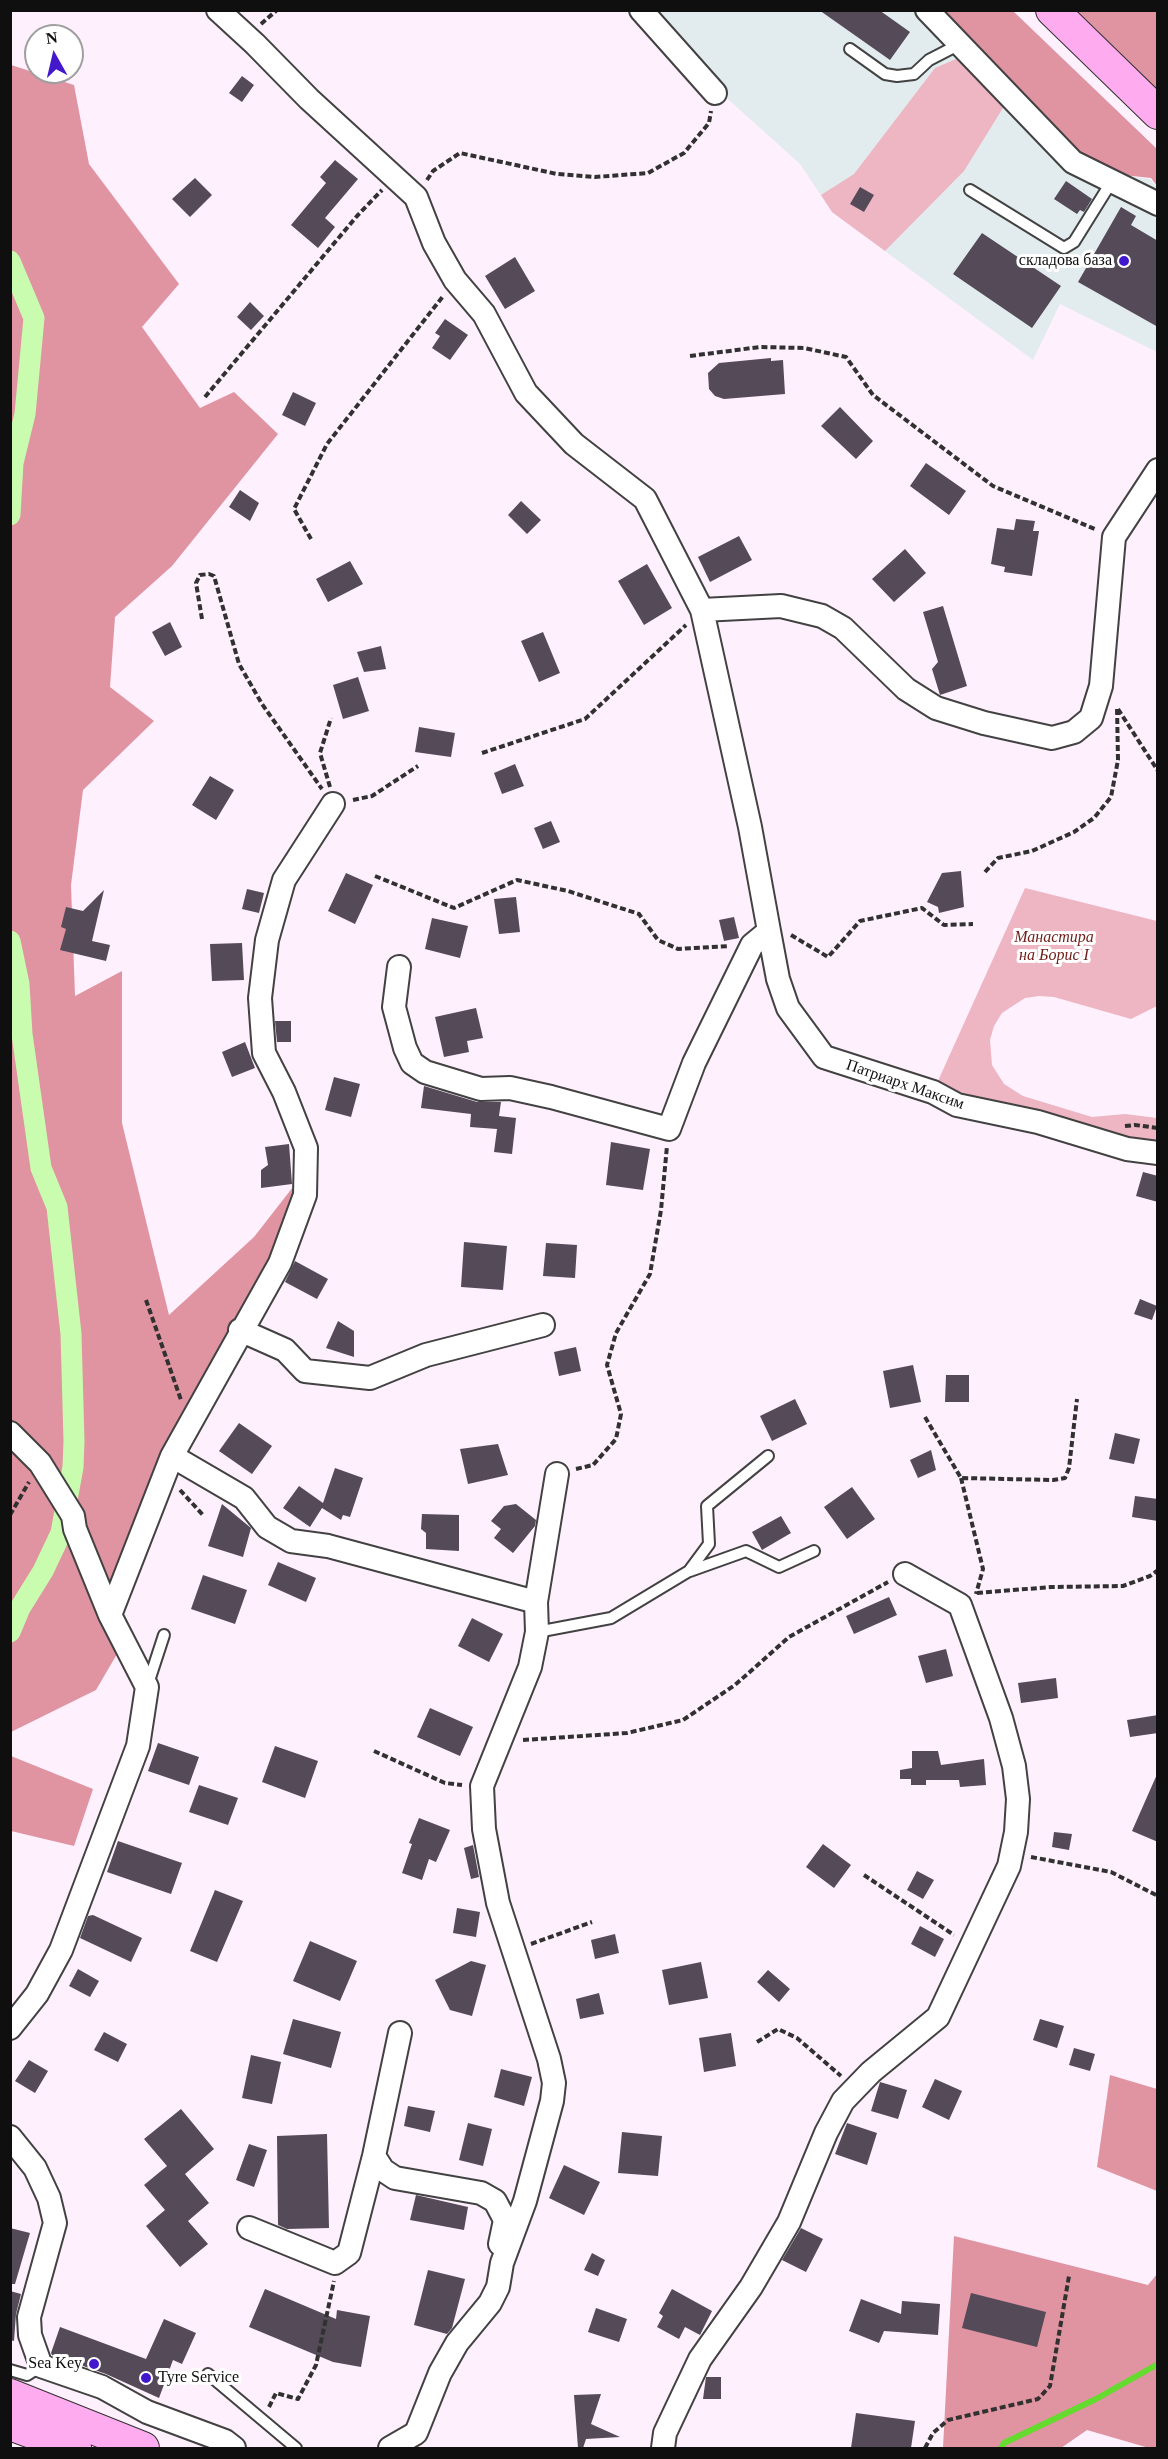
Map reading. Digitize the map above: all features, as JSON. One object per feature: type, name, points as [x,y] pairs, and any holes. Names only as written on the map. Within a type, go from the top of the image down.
[{"type":"street","points":[[218,10],[309,99],[397,176],[417,197]]},
{"type":"street","points":[[641,10],[715,93]]},
{"type":"street","points":[[927,10],[1072,162],[1158,204]]},
{"type":"street","points":[[1052,10],[1158,113]]},
{"type":"street","name":"Патриарх Максим","points":[[417,197],[434,243],[455,280],[484,314],[526,393],[573,444],[645,499],[702,610],[750,827],[760,938],[788,1008],[824,1057],[933,1092],[957,1105],[1038,1122],[1127,1149],[1158,1153]]},
{"type":"street","points":[[702,610],[781,606],[822,616],[843,628],[906,688],[936,708],[984,723],[1052,738],[1074,732],[1091,718],[1101,686],[1114,537],[1158,470]]},
{"type":"street","points":[[110,1615],[169,1465],[240,1330],[280,1263],[305,1195],[306,1148],[284,1092],[264,1053],[260,998],[267,940],[284,880],[333,804]]},
{"type":"street","points":[[399,967],[394,1007],[405,1048],[412,1063],[425,1072],[481,1089],[510,1088],[551,1097],[669,1129],[694,1063],[760,938]]},
{"type":"street","points":[[240,1330],[285,1350],[305,1371],[370,1378],[426,1355],[543,1325]]},
{"type":"street","points":[[10,1433],[40,1463],[73,1516],[75,1529],[110,1615],[147,1687],[138,1746],[60,1950],[37,1994],[10,2028]]},
{"type":"street","points":[[169,1465],[244,1498],[267,1527],[291,1542],[328,1546],[536,1602]]},
{"type":"street","points":[[390,2448],[416,2433],[441,2373],[457,2343],[490,2303],[498,2287],[502,2263],[525,2201],[552,2101],[554,2083],[515,1949],[498,1903],[484,1829],[482,1786],[530,1667],[537,1632],[536,1602],[557,1474]]},
{"type":"street","points":[[663,2448],[665,2433],[700,2359],[751,2287],[789,2222],[826,2133],[843,2101],[871,2072],[938,2017],[1009,1866],[1018,1799],[1014,1766],[968,1599],[905,1574]]},
{"type":"street","points":[[249,2228],[335,2263],[349,2253],[375,2156],[400,2033]]},
{"type":"street","points":[[10,2137],[35,2168],[49,2198],[56,2223],[29,2317],[30,2335],[41,2366],[102,2387],[147,2412],[225,2441],[234,2448]]},
{"type":"street","points":[[375,2156],[383,2170],[395,2178],[481,2193],[495,2201],[505,2220],[500,2242],[502,2263]]},
{"type":"street","points":[[10,2395],[143,2448]]},
{"type":"street","points":[[10,2424],[75,2448]]},
{"type":"lane","points":[[850,49],[885,74],[897,76],[914,74],[929,60],[960,44]]},
{"type":"lane","points":[[970,190],[1064,248],[1074,242],[1112,181]]},
{"type":"lane","points":[[689,1571],[709,1544],[706,1506],[768,1456]]},
{"type":"lane","points":[[537,1632],[611,1618],[689,1571],[746,1551],[779,1567],[814,1551]]},
{"type":"lane","points":[[147,1687],[164,1635]]},
{"type":"lane","points":[[10,2370],[27,2375],[41,2366]]},
{"type":"lane","points":[[208,2373],[296,2448]]},
{"type":"path","points":[[417,197],[433,171],[459,153],[557,174],[595,177],[648,173],[684,153],[709,123],[715,93]]},
{"type":"path","points":[[206,397],[357,216],[397,176]]},
{"type":"path","points":[[311,539],[294,509],[327,444],[455,280]]},
{"type":"path","points":[[690,356],[760,347],[804,348],[846,357],[873,395],[993,486],[1114,537]]},
{"type":"path","points":[[202,619],[196,583],[200,575],[209,574],[214,576],[239,664],[297,756],[333,804]]},
{"type":"path","points":[[482,753],[585,719],[702,610]]},
{"type":"path","points":[[1101,686],[1158,771]]},
{"type":"path","points":[[985,872],[998,858],[1050,845],[1094,818],[1111,797],[1118,760],[1118,709]]},
{"type":"path","points":[[331,718],[320,753],[333,804]]},
{"type":"path","points":[[333,804],[372,796],[418,766]]},
{"type":"path","points":[[375,876],[454,908],[517,880],[567,891],[639,914],[658,940],[678,949],[760,938],[780,928],[828,957],[860,921],[922,908],[944,925],[973,924]]},
{"type":"path","points":[[557,1474],[593,1465],[616,1439],[621,1414],[608,1365],[616,1333],[650,1274],[661,1210],[669,1129]]},
{"type":"path","points":[[146,1300],[190,1423]]},
{"type":"path","points":[[961,1478],[1065,1478],[1069,1468],[1077,1399]]},
{"type":"path","points":[[925,1417],[961,1478],[983,1569],[968,1599]]},
{"type":"path","points":[[10,1515],[40,1463]]},
{"type":"path","points":[[169,1465],[203,1515]]},
{"type":"path","points":[[968,1599],[1052,1587],[1123,1586],[1150,1576],[1158,1570]]},
{"type":"path","points":[[501,1742],[627,1733],[682,1720],[735,1685],[789,1637],[857,1597],[905,1574]]},
{"type":"path","points":[[374,1751],[445,1783],[482,1786]]},
{"type":"path","points":[[1012,1853],[1111,1872],[1158,1896]]},
{"type":"path","points":[[864,1875],[972,1947]]},
{"type":"path","points":[[515,1949],[592,1922]]},
{"type":"path","points":[[757,2042],[778,2029],[797,2038],[855,2088]]},
{"type":"path","points":[[263,2422],[276,2393],[298,2399],[316,2365],[333,2290],[335,2263]]},
{"type":"path","points":[[925,2448],[933,2433],[948,2420],[1038,2399],[1050,2386],[1069,2276]]},
{"type":"shaded area","points":[[646,11],[915,11],[950,43],[1067,169],[1150,179],[1157,187],[1157,352],[1060,304],[1033,360],[832,212],[800,164],[720,92]]},
{"type":"shaded area","points":[[916,11],[1013,11],[1157,149],[1157,186],[1151,178],[1067,169],[950,43]]},
{"type":"shaded area","points":[[1065,11],[1157,11],[1157,96]]},
{"type":"shaded area","points":[[11,65],[24,69],[24,84],[74,85],[89,164],[179,284],[142,327],[200,408],[234,392],[278,434],[172,566],[115,617],[110,687],[154,721],[83,790],[71,885],[75,996],[122,971],[122,1123],[169,1315],[254,1237],[293,1187],[286,1241],[104,1606],[117,1654],[96,1690],[11,1732]]},
{"type":"shaded area","points":[[11,1756],[93,1789],[74,1846],[11,1831]]},
{"type":"shaded area","points":[[1110,2075],[1157,2089],[1157,2191],[1097,2167]]},
{"type":"shaded area","points":[[954,2236],[1148,2285],[1157,2274],[1157,2448],[1149,2448],[1087,2430],[1061,2448],[943,2448]]},
{"type":"green space","points":[[963,56],[1006,103],[964,171],[885,251],[832,212],[821,195],[854,174],[935,68]]},
{"type":"green space","name":"Манастира на Борис І","points":[[1025,888],[1157,921],[1157,1006],[1131,1019],[1054,997],[1025,998],[1002,1013],[994,1026],[990,1040],[992,1065],[1004,1084],[1023,1096],[1092,1117],[1125,1114],[1157,1118],[1157,1153],[933,1092]]},
{"type":"building","points":[[819,10],[879,10],[910,32],[890,60]]},
{"type":"building","points":[[242,76],[254,85],[242,102],[229,93]]},
{"type":"building","points":[[335,160],[358,179],[325,218],[335,227],[318,248],[291,225],[326,183],[320,177]]},
{"type":"building","points":[[195,178],[212,195],[190,217],[172,199]]},
{"type":"building","points":[[1066,181],[1092,199],[1084,212],[1080,210],[1077,214],[1054,199]]},
{"type":"building","points":[[860,187],[874,195],[864,212],[850,204]]},
{"type":"building","name":"складова база","points":[[1121,207],[1136,216],[1131,225],[1158,241],[1158,327],[1078,282]]},
{"type":"building","points":[[982,233],[1061,286],[1032,328],[953,274]]},
{"type":"building","points":[[515,257],[535,291],[505,309],[485,276]]},
{"type":"building","points":[[250,302],[264,316],[251,330],[237,317]]},
{"type":"building","points":[[445,319],[468,335],[450,360],[432,348],[440,336],[435,333]]},
{"type":"building","points":[[771,358],[771,361],[783,360],[785,394],[724,399],[715,396],[709,389],[708,373],[719,363]]},
{"type":"building","points":[[293,392],[316,403],[305,426],[282,415]]},
{"type":"building","points":[[840,407],[873,441],[856,459],[821,426]]},
{"type":"building","points":[[926,463],[966,491],[949,515],[910,486]]},
{"type":"building","points":[[240,490],[259,503],[250,521],[229,507]]},
{"type":"building","points":[[521,501],[541,520],[527,534],[508,515]]},
{"type":"building","points":[[1016,519],[1035,521],[1033,531],[1039,531],[1032,576],[1004,572],[1005,567],[991,564],[997,528],[1014,530]]},
{"type":"building","points":[[739,536],[752,560],[710,582],[698,557]]},
{"type":"building","points":[[905,549],[926,573],[894,602],[872,579]]},
{"type":"building","points":[[350,561],[363,584],[328,602],[316,579]]},
{"type":"building","points":[[647,564],[672,608],[644,625],[618,581]]},
{"type":"building","points":[[943,606],[967,686],[940,695],[932,669],[938,662],[923,612]]},
{"type":"building","points":[[170,622],[182,647],[165,656],[152,632]]},
{"type":"building","points":[[543,632],[560,673],[539,682],[521,641]]},
{"type":"building","points":[[381,646],[386,669],[364,672],[357,652]]},
{"type":"building","points":[[358,677],[369,711],[343,719],[333,685]]},
{"type":"building","points":[[419,727],[455,733],[451,757],[415,752]]},
{"type":"building","points":[[515,764],[524,786],[502,794],[494,773]]},
{"type":"building","points":[[210,776],[234,790],[216,820],[192,805]]},
{"type":"building","points":[[551,821],[560,842],[543,849],[534,828]]},
{"type":"building","points":[[961,871],[964,907],[939,913],[938,907],[927,902],[942,873]]},
{"type":"building","points":[[346,873],[373,885],[355,924],[328,911]]},
{"type":"building","points":[[247,889],[264,893],[259,913],[242,909]]},
{"type":"building","points":[[104,890],[92,941],[110,945],[106,961],[60,950],[66,929],[61,927],[66,907],[83,911]]},
{"type":"building","points":[[516,897],[520,932],[499,934],[494,899]]},
{"type":"building","points":[[734,917],[739,938],[724,941],[719,920]]},
{"type":"building","points":[[432,918],[468,926],[460,958],[425,949]]},
{"type":"building","points":[[242,943],[244,980],[212,981],[210,944]]},
{"type":"building","points":[[476,1008],[483,1038],[467,1041],[469,1052],[444,1057],[435,1017]]},
{"type":"building","points":[[275,1021],[291,1021],[291,1042],[277,1042]]},
{"type":"building","points":[[245,1042],[255,1068],[232,1077],[222,1052]]},
{"type":"building","points":[[334,1077],[360,1084],[351,1117],[325,1110]]},
{"type":"building","points":[[424,1086],[477,1102],[501,1102],[499,1116],[516,1118],[512,1154],[494,1152],[497,1129],[470,1127],[471,1114],[421,1108]]},
{"type":"building","points":[[611,1142],[650,1149],[643,1190],[606,1185]]},
{"type":"building","points":[[289,1144],[292,1184],[261,1188],[261,1170],[268,1165],[265,1147]]},
{"type":"building","points":[[1143,1172],[1158,1176],[1158,1202],[1136,1196]]},
{"type":"building","points":[[464,1242],[507,1246],[503,1290],[461,1287]]},
{"type":"building","points":[[546,1243],[577,1245],[575,1278],[543,1276]]},
{"type":"building","points":[[295,1261],[328,1279],[317,1299],[285,1282]]},
{"type":"building","points":[[1140,1299],[1157,1306],[1152,1320],[1134,1314]]},
{"type":"building","points":[[338,1321],[354,1331],[354,1357],[326,1348]]},
{"type":"building","points":[[576,1347],[581,1371],[559,1376],[554,1352]]},
{"type":"building","points":[[913,1365],[921,1402],[890,1408],[883,1371]]},
{"type":"building","points":[[946,1375],[969,1375],[969,1402],[945,1402]]},
{"type":"building","points":[[795,1399],[807,1424],[772,1441],[760,1416]]},
{"type":"building","points":[[239,1423],[272,1446],[252,1474],[219,1451]]},
{"type":"building","points":[[1115,1433],[1140,1439],[1134,1464],[1109,1459]]},
{"type":"building","points":[[498,1444],[508,1475],[468,1484],[460,1449]]},
{"type":"building","points":[[931,1450],[936,1470],[918,1478],[910,1460]]},
{"type":"building","points":[[335,1468],[363,1478],[350,1517],[343,1515],[341,1520],[322,1508],[310,1527],[283,1508],[299,1486],[323,1503]]},
{"type":"building","points":[[852,1487],[875,1519],[847,1539],[824,1507]]},
{"type":"building","points":[[1135,1496],[1158,1499],[1158,1521],[1132,1517]]},
{"type":"building","points":[[222,1504],[251,1528],[243,1557],[208,1546]]},
{"type":"building","points":[[516,1504],[536,1520],[535,1526],[513,1553],[494,1538],[501,1529],[491,1521],[504,1506]]},
{"type":"building","points":[[422,1514],[459,1515],[459,1551],[426,1549],[426,1533],[421,1529]]},
{"type":"building","points":[[781,1516],[791,1533],[762,1550],[752,1532]]},
{"type":"building","points":[[278,1562],[316,1578],[306,1602],[268,1585]]},
{"type":"building","points":[[203,1575],[247,1590],[235,1624],[191,1609]]},
{"type":"building","points":[[889,1597],[897,1615],[854,1634],[846,1616]]},
{"type":"building","points":[[472,1618],[503,1634],[489,1662],[458,1646]]},
{"type":"building","points":[[946,1649],[953,1676],[926,1683],[918,1656]]},
{"type":"building","points":[[1056,1678],[1058,1698],[1021,1703],[1018,1683]]},
{"type":"building","points":[[430,1708],[473,1727],[460,1756],[417,1737]]},
{"type":"building","points":[[1158,1715],[1158,1733],[1130,1737],[1127,1720]]},
{"type":"building","points":[[158,1743],[199,1757],[189,1785],[148,1771]]},
{"type":"building","points":[[275,1746],[318,1761],[305,1798],[262,1782]]},
{"type":"building","points":[[912,1751],[938,1751],[941,1765],[984,1759],[986,1785],[960,1787],[959,1780],[926,1780],[926,1785],[911,1785],[911,1779],[900,1779],[900,1770],[912,1768]]},
{"type":"building","points":[[1158,1772],[1158,1842],[1132,1831]]},
{"type":"building","points":[[199,1785],[238,1798],[228,1825],[189,1812]]},
{"type":"building","points":[[419,1818],[450,1830],[436,1862],[429,1859],[422,1880],[402,1873],[412,1844],[409,1843]]},
{"type":"building","points":[[1054,1832],[1072,1834],[1069,1850],[1052,1847]]},
{"type":"building","points":[[118,1841],[182,1863],[171,1894],[107,1872]]},
{"type":"building","points":[[823,1844],[851,1865],[834,1888],[806,1867]]},
{"type":"building","points":[[473,1845],[479,1877],[471,1879],[464,1848]]},
{"type":"building","points":[[917,1871],[934,1880],[923,1899],[907,1890]]},
{"type":"building","points":[[215,1890],[243,1901],[217,1962],[190,1951]]},
{"type":"building","points":[[457,1908],[480,1912],[476,1937],[453,1933]]},
{"type":"building","points":[[93,1915],[142,1938],[131,1962],[80,1938],[88,1916]]},
{"type":"building","points":[[920,1926],[944,1939],[935,1957],[911,1944]]},
{"type":"building","points":[[615,1934],[619,1953],[595,1959],[591,1940]]},
{"type":"building","points":[[310,1941],[357,1961],[340,2001],[293,1981]]},
{"type":"building","points":[[471,1961],[486,1965],[472,2016],[450,2010],[435,1980]]},
{"type":"building","points":[[701,1962],[708,1998],[669,2005],[662,1970]]},
{"type":"building","points":[[78,1969],[99,1981],[90,1997],[69,1986]]},
{"type":"building","points":[[768,1970],[790,1989],[779,2002],[757,1982]]},
{"type":"building","points":[[599,1993],[604,2014],[580,2019],[576,1999]]},
{"type":"building","points":[[293,2019],[341,2032],[331,2068],[283,2054]]},
{"type":"building","points":[[1040,2019],[1064,2026],[1057,2048],[1033,2040]]},
{"type":"building","points":[[104,2032],[127,2044],[118,2062],[94,2050]]},
{"type":"building","points":[[731,2033],[736,2066],[704,2072],[699,2038]]},
{"type":"building","points":[[1074,2048],[1095,2054],[1090,2071],[1069,2065]]},
{"type":"building","points":[[251,2055],[281,2062],[272,2104],[242,2098]]},
{"type":"building","points":[[29,2060],[48,2071],[35,2093],[15,2081]]},
{"type":"building","points":[[501,2069],[532,2077],[524,2106],[494,2097]]},
{"type":"building","points":[[935,2079],[962,2091],[949,2120],[922,2107]]},
{"type":"building","points":[[880,2082],[907,2090],[898,2119],[871,2111]]},
{"type":"building","points":[[408,2106],[435,2111],[430,2132],[404,2126]]},
{"type":"building","points":[[181,2109],[214,2149],[185,2174],[209,2203],[188,2221],[208,2244],[180,2267],[146,2226],[165,2210],[144,2185],[167,2166],[144,2139]]},
{"type":"building","points":[[468,2123],[492,2129],[483,2166],[459,2160]]},
{"type":"building","points":[[847,2123],[877,2133],[867,2165],[835,2154]]},
{"type":"building","points":[[622,2132],[662,2136],[658,2176],[618,2173]]},
{"type":"building","points":[[327,2134],[329,2228],[287,2229],[278,2225],[277,2136]]},
{"type":"building","points":[[249,2144],[267,2150],[254,2187],[236,2180]]},
{"type":"building","points":[[564,2165],[600,2182],[584,2215],[549,2198]]},
{"type":"building","points":[[416,2195],[468,2207],[464,2230],[410,2220]]},
{"type":"building","points":[[10,2228],[30,2233],[15,2284],[10,2284]]},
{"type":"building","points":[[801,2228],[823,2239],[806,2272],[782,2260]]},
{"type":"building","points":[[592,2253],[605,2260],[598,2276],[584,2270]]},
{"type":"building","points":[[428,2270],[465,2279],[452,2328],[447,2334],[414,2325]]},
{"type":"building","points":[[265,2289],[336,2319],[337,2310],[370,2316],[361,2367],[333,2362],[249,2327]]},
{"type":"building","points":[[672,2289],[712,2311],[700,2335],[685,2327],[679,2339],[657,2327],[663,2316],[659,2313]]},
{"type":"building","points":[[10,2291],[21,2294],[16,2314],[14,2341],[10,2340]]},
{"type":"building","points":[[971,2293],[1046,2312],[1037,2347],[962,2328]]},
{"type":"building","points":[[861,2299],[901,2314],[902,2301],[940,2304],[938,2335],[884,2331],[879,2343],[849,2331]]},
{"type":"building","points":[[596,2308],[627,2319],[619,2342],[588,2332]]},
{"type":"building","points":[[164,2319],[196,2333],[182,2364],[173,2360],[159,2398],[51,2353],[60,2327],[146,2359]]},
{"type":"building","points":[[706,2377],[721,2377],[721,2399],[703,2399]]},
{"type":"building","points":[[601,2394],[591,2424],[620,2437],[586,2439],[583,2448],[578,2448],[574,2395]]},
{"type":"building","points":[[856,2413],[915,2421],[911,2448],[851,2448]]},
{"type":"waterway","points":[[10,261],[34,318],[25,414],[13,463],[10,515]]},
{"type":"waterway","points":[[10,941],[19,984],[22,1034],[41,1168],[57,1207],[71,1334],[74,1441],[73,1467],[61,1533],[43,1571],[20,1608],[10,1632]]},
{"type":"waterway","points":[[1001,2448],[1004,2443],[1096,2399],[1158,2364]]},
{"type":"place","name":"складова база","points":[[1124,261]]},
{"type":"place","name":"Sea Key","points":[[94,2364]]},
{"type":"place","name":"Tyre Service","points":[[146,2378]]}]
